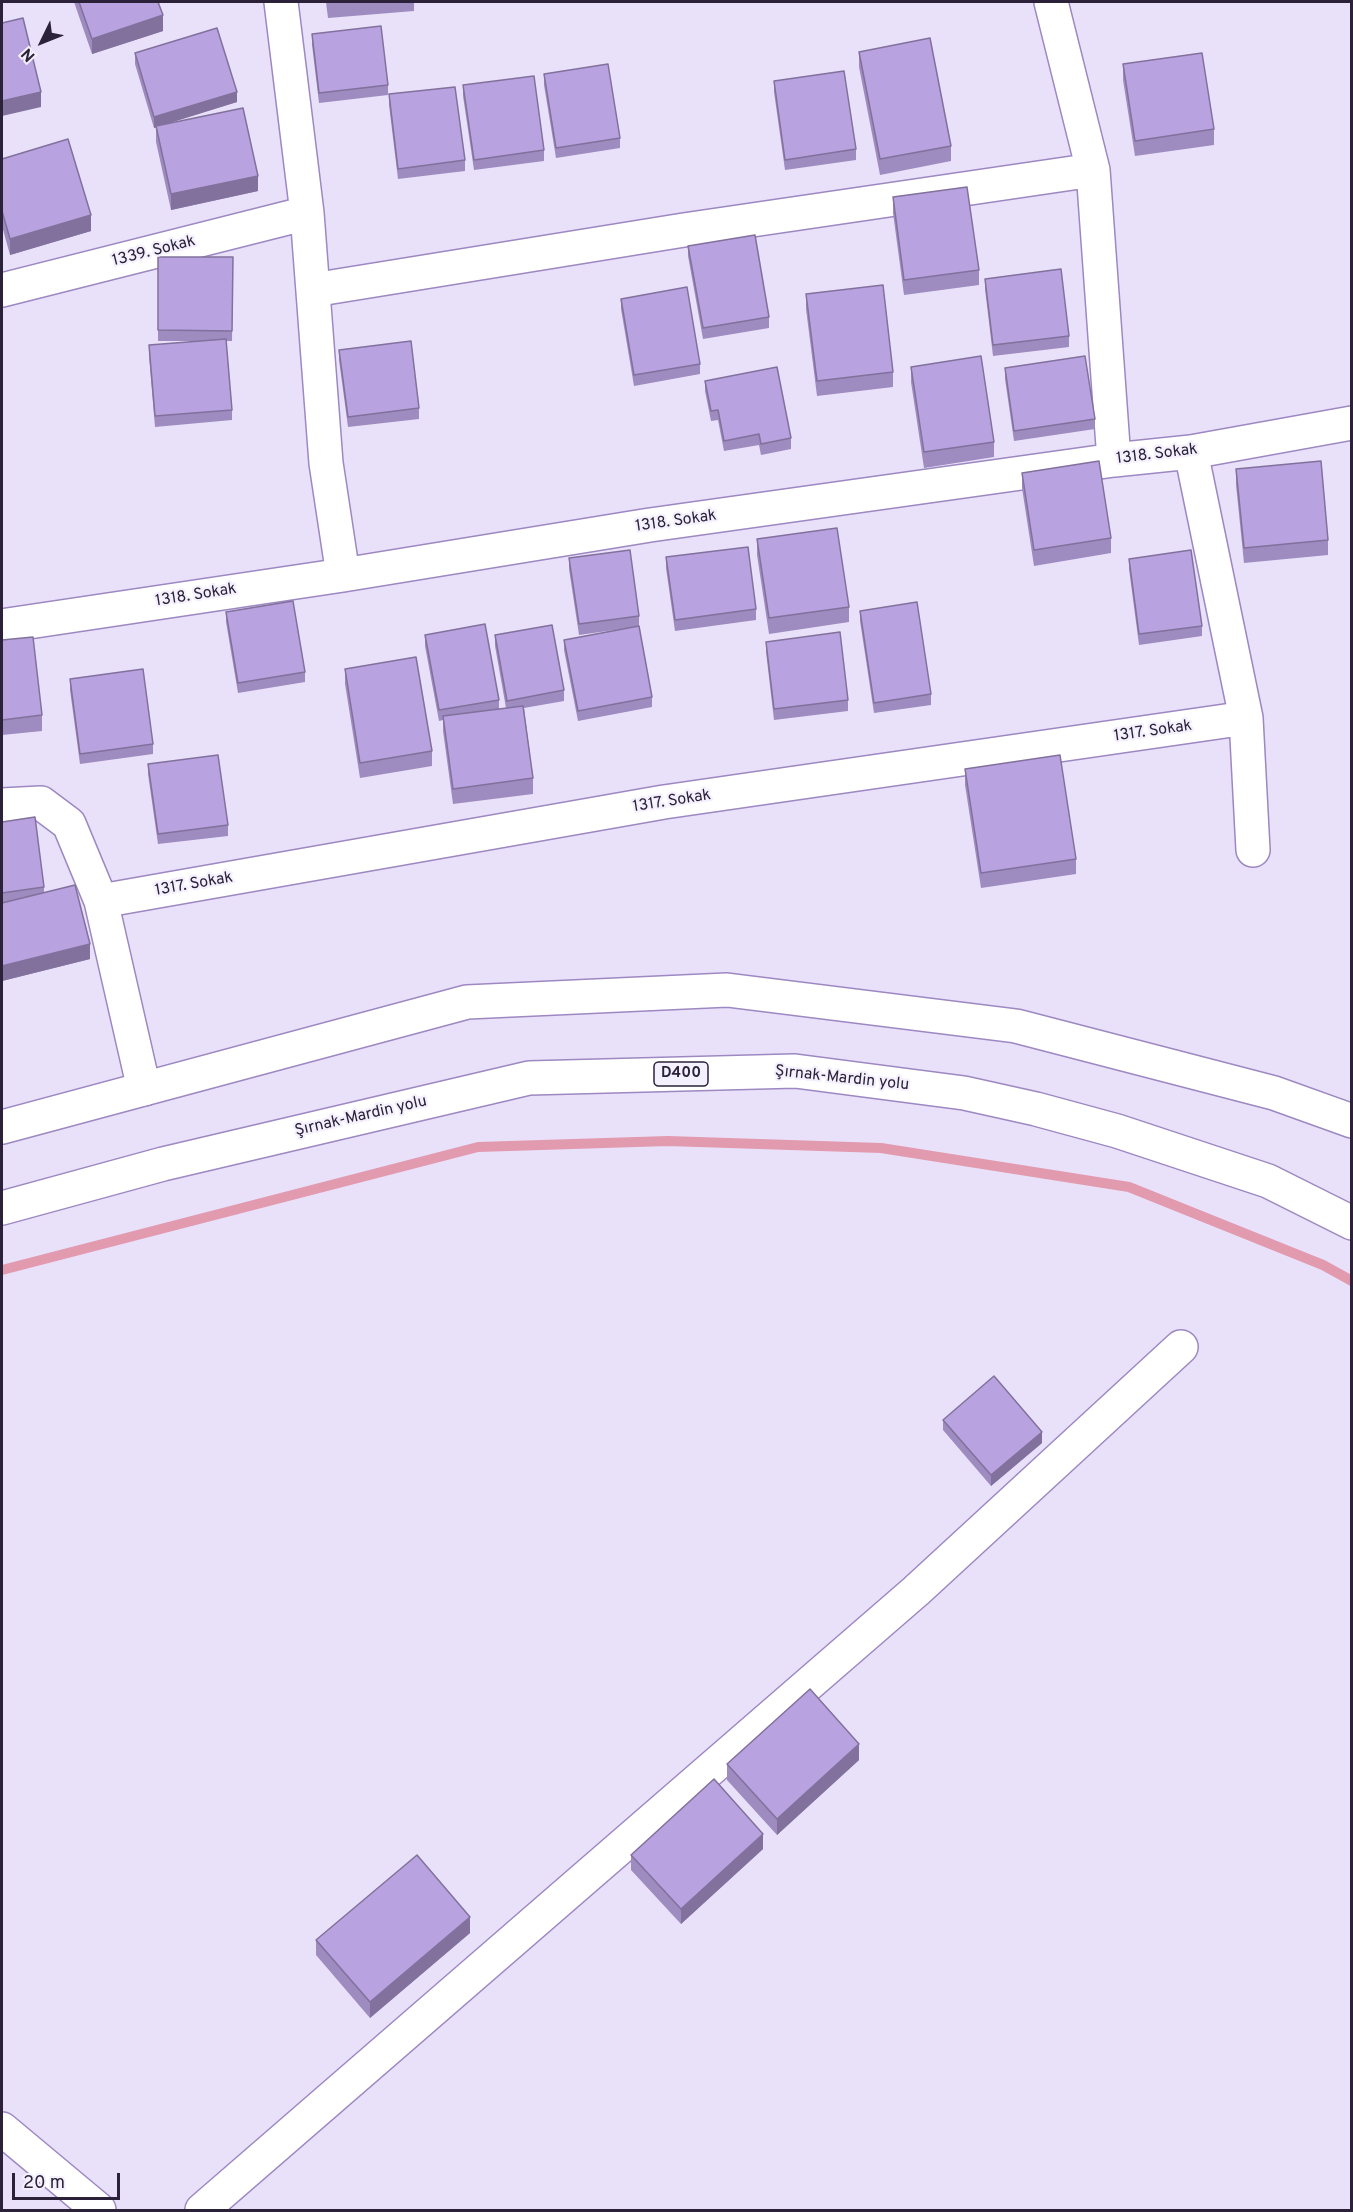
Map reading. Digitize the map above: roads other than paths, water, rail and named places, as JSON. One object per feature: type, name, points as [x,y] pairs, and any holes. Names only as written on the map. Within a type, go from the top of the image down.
[{"type":"main road","points":[[281,2],[307,213],[326,463],[343,575]]},
{"type":"main road","points":[[1051,2],[1093,170],[1114,460]]},
{"type":"main road","points":[[313,290],[684,230],[1093,170]]},
{"type":"main road","name":"1339. Sokak","points":[[2,290],[307,213]]},
{"type":"main road","name":"1318. Sokak","points":[[2,626],[343,575],[650,525],[1114,460],[1191,452],[1352,423]]},
{"type":"main road","points":[[1191,452],[1246,718],[1253,850]]},
{"type":"main road","name":"1317. Sokak","points":[[101,902],[664,802],[1246,718]]},
{"type":"main road","points":[[2,804],[41,803],[69,824],[101,902],[144,1089]]},
{"type":"main road","points":[[2,1126],[467,1002],[727,990],[1016,1026],[1275,1093],[1352,1121]]},
{"type":"main road","name":"Şırnak-Mardin yolu","points":[[2,1208],[163,1164],[529,1078],[795,1071],[964,1093],[1036,1109],[1117,1131],[1268,1181],[1352,1223]]},
{"type":"main road","points":[[202,2211],[916,1591],[1181,1347]]},
{"type":"main road","points":[[2,2129],[99,2211]]},
{"type":"waterway","points":[[2,1270],[478,1147],[668,1141],[881,1148],[1129,1187],[1323,1265],[1352,1281]]}]
